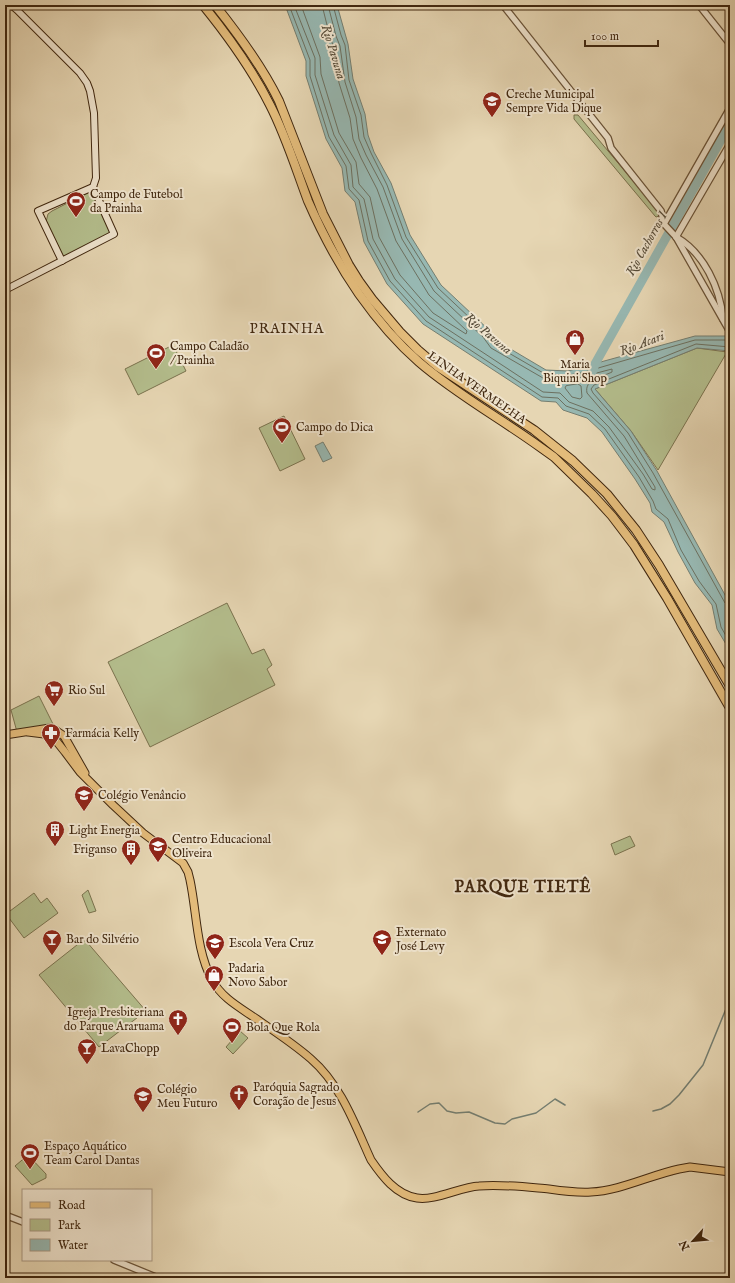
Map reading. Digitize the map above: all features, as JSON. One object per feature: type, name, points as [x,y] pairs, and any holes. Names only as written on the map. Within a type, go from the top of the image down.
[{"type":"highway","name":"LINHA VERMELHA","points":[[203,5],[237,48],[260,86],[280,127],[320,229],[342,268],[371,310],[403,347],[419,362],[451,386],[554,457],[592,494],[616,522],[643,558],[730,708]]},
{"type":"highway","name":"LINHA VERMELHA","points":[[215,5],[235,30],[270,84],[279,101],[323,214],[349,265],[372,299],[400,332],[438,367],[534,430],[573,461],[607,494],[636,530],[659,565],[730,686]]},
{"type":"main road","points":[[14,6],[23,5]]},
{"type":"main road","points":[[5,290],[114,234],[93,187],[96,178],[94,113],[87,83],[80,73],[14,6]]},
{"type":"main road","points":[[62,260],[38,211],[93,187]]},
{"type":"main road","points":[[5,736],[28,732],[48,736],[57,742],[68,750],[80,772],[128,819],[144,834],[183,863],[188,872],[192,889],[200,946],[206,969],[218,989],[225,997],[312,1059],[339,1092],[371,1160],[377,1169],[386,1180],[403,1193],[415,1198],[422,1198],[474,1186],[542,1188],[579,1193],[613,1188],[690,1167],[730,1172]]},
{"type":"street","points":[[503,5],[604,132],[608,138],[611,148],[661,211],[665,225],[674,235],[730,332]]},
{"type":"street","points":[[699,5],[730,44]]},
{"type":"street","points":[[665,225],[730,108]]},
{"type":"street","points":[[674,235],[730,144]]},
{"type":"street","points":[[674,235],[686,242],[692,248],[709,273],[720,300],[724,321]]},
{"type":"street","points":[[5,1215],[22,1222]]},
{"type":"street","points":[[116,1261],[158,1278]]},
{"type":"green space","points":[[574,115],[578,115],[659,212],[659,216],[655,216],[574,119]]},
{"type":"green space","points":[[89,192],[92,192],[111,234],[66,256],[63,256],[46,222],[48,214]]},
{"type":"green space","name":"Campo Caladão / Prainha","points":[[173,345],[186,371],[138,395],[125,369]]},
{"type":"green space","points":[[697,348],[727,352],[658,470],[631,431],[595,389]]},
{"type":"green space","name":"Campo do Dica","points":[[284,416],[305,459],[280,471],[259,428]]},
{"type":"green space","points":[[227,603],[252,654],[264,649],[272,665],[267,669],[275,685],[150,747],[108,662]]},
{"type":"green space","points":[[39,696],[55,728],[17,732],[11,710]]},
{"type":"green space","points":[[630,836],[635,846],[615,855],[611,844]]},
{"type":"green space","points":[[88,890],[96,911],[89,913],[82,895]]},
{"type":"green space","points":[[34,893],[41,903],[47,898],[58,913],[24,938],[6,914]]},
{"type":"green space","points":[[82,941],[86,941],[146,1011],[99,1047],[39,975]]},
{"type":"green space","points":[[240,1031],[248,1038],[233,1054],[226,1047]]},
{"type":"green space","name":"Espaço Aquático Team Carol Dantas","points":[[28,1155],[46,1174],[46,1178],[32,1185],[15,1166]]},
{"type":"water","name":"Rio Pavuna","points":[[285,5],[337,5],[348,44],[353,79],[365,114],[368,135],[374,152],[391,183],[410,235],[441,285],[490,331],[497,341],[546,370],[568,371],[695,336],[730,336],[730,351],[697,348],[595,389],[631,431],[657,471],[730,604],[730,651],[717,629],[712,605],[695,583],[664,522],[652,512],[650,503],[635,479],[602,432],[587,418],[563,410],[556,402],[541,401],[423,324],[387,284],[364,242],[355,202],[345,191],[342,168],[326,139],[306,76],[306,61]]},
{"type":"water","points":[[323,442],[332,458],[323,462],[315,446]]},
{"type":"waterway","name":"Rio Cachorros I","points":[[591,375],[595,364],[730,124]]},
{"type":"waterway","points":[[653,1111],[670,1104],[703,1065],[730,999]]},
{"type":"waterway","points":[[418,1112],[430,1104],[439,1103],[447,1111],[456,1113],[469,1112],[495,1123],[505,1124],[512,1119],[536,1113],[555,1099],[565,1105]]},
{"type":"place","name":"Creche Municipal Sempre Vida Dique","points":[[492,118]]},
{"type":"place","name":"Campo de Futebol da Prainha","points":[[76,218]]},
{"type":"place","name":"Maria Biquini Shop","points":[[575,356]]},
{"type":"place","name":"Campo Caladão / Prainha","points":[[156,370]]},
{"type":"place","name":"Campo do Dica","points":[[282,444]]},
{"type":"place","name":"Rio Sul","points":[[54,707]]},
{"type":"place","name":"Farmácia Kelly","points":[[51,750]]},
{"type":"place","name":"Colégio Venâncio","points":[[84,812]]},
{"type":"place","name":"Light Energia","points":[[55,847]]},
{"type":"place","name":"Centro Educacional Oliveira","points":[[158,863]]},
{"type":"place","name":"Friganso","points":[[131,866]]},
{"type":"place","name":"Bar do Silvério","points":[[52,956]]},
{"type":"place","name":"Externato José Levy","points":[[382,956]]},
{"type":"place","name":"Escola Vera Cruz","points":[[215,960]]},
{"type":"place","name":"Padaria Novo Sabor","points":[[214,992]]},
{"type":"place","name":"Igreja Presbiteriana do Parque Araruama","points":[[178,1036]]},
{"type":"place","name":"Bola Que Rola","points":[[232,1044]]},
{"type":"place","name":"LavaChopp","points":[[87,1065]]},
{"type":"place","name":"Paróquia Sagrado Coração de Jesus","points":[[239,1111]]},
{"type":"place","name":"Colégio Meu Futuro","points":[[143,1113]]},
{"type":"place","name":"Espaço Aquático Team Carol Dantas","points":[[30,1170]]},
{"type":"district","name":"PRAINHA","points":[[287,329]]},
{"type":"district","name":"PARQUE TIETÊ","points":[[523,888]]},
{"type":"water label","name":"Rio Acari","points":[[642,344]]}]
